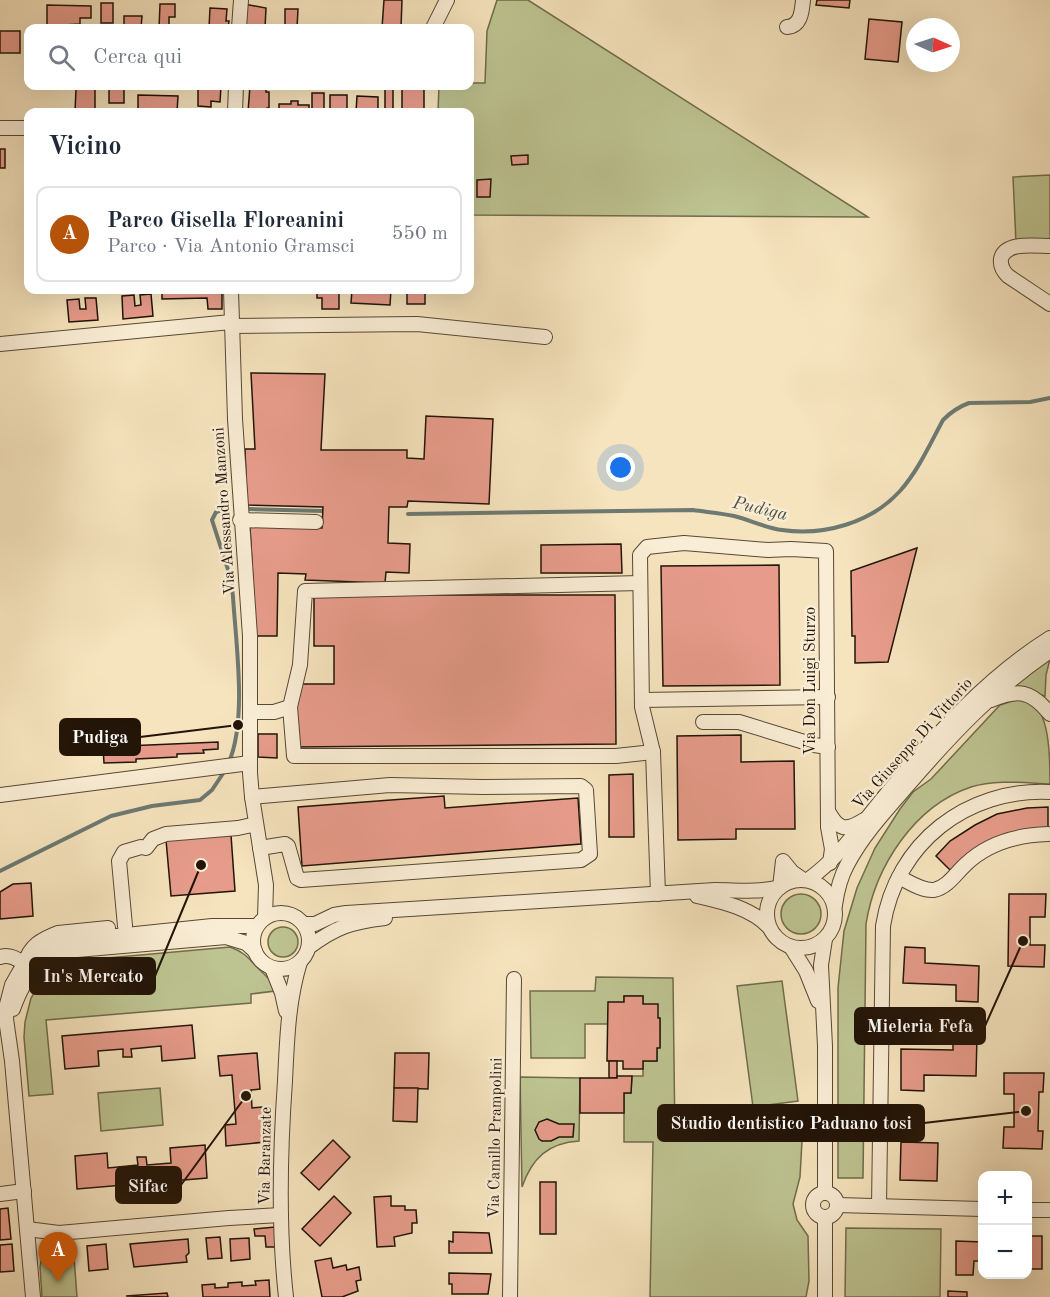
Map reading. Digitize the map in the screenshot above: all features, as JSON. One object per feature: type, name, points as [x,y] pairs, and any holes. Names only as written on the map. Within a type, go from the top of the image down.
[{"type":"street","points":[[239,24],[241,0]]},
{"type":"street","points":[[435,24],[447,0]]},
{"type":"street","points":[[787,27],[793,27],[798,23],[803,0]]},
{"type":"street","points":[[235,108],[236,90]]},
{"type":"street","points":[[0,128],[24,129]]},
{"type":"street","points":[[1050,246],[1012,248],[1004,252],[1001,261],[1003,270],[1008,276],[1050,304]]},
{"type":"street","name":"Via Alessandro Manzoni","points":[[231,294],[240,520],[248,596],[250,712],[250,730],[239,765]]},
{"type":"street","points":[[0,344],[231,324],[417,324],[545,337]]},
{"type":"street","points":[[240,520],[316,522]]},
{"type":"street","name":"Via Don Luigi Sturzo","points":[[640,583],[640,555],[647,547],[684,543],[768,550],[826,551],[828,827],[832,849],[830,863]]},
{"type":"street","points":[[652,752],[616,756],[294,756],[290,707],[300,665],[305,591],[640,583],[642,700],[652,752],[658,894]]},
{"type":"street","name":"Via Giuseppe Di Vittorio","points":[[805,879],[830,863],[934,739],[975,696],[1050,638]]},
{"type":"street","name":"Via Giuseppe Di Vittorio","points":[[835,904],[846,868],[865,838],[935,753],[983,703],[1050,651]]},
{"type":"street","points":[[983,703],[1006,694],[1022,693],[1038,701],[1050,714]]},
{"type":"street","points":[[642,700],[828,697]]},
{"type":"street","points":[[250,712],[274,712],[290,707]]},
{"type":"street","points":[[704,722],[739,722],[814,745],[828,747]]},
{"type":"street","points":[[0,795],[239,765],[252,797],[267,885],[261,922],[253,943],[255,951]]},
{"type":"street","points":[[252,797],[390,785],[483,788],[581,786],[586,790],[590,854],[581,861],[301,880],[297,878],[288,846],[285,844],[260,848]]},
{"type":"street","points":[[879,1206],[883,926],[891,893],[915,850],[951,816],[978,803],[1004,796],[1050,792]]},
{"type":"street","points":[[828,811],[836,824],[841,827],[852,827],[866,819]]},
{"type":"street","points":[[125,926],[119,861],[124,852],[141,847],[146,848],[153,839],[166,834],[238,828],[256,824]]},
{"type":"street","points":[[899,877],[926,890],[937,889],[947,884],[967,862],[987,849],[1006,840],[1048,834]]},
{"type":"street","points":[[780,887],[782,859],[792,872],[822,886],[835,904],[835,920],[825,939],[819,944],[805,948],[791,947]]},
{"type":"street","points":[[769,927],[770,898],[789,881],[805,879]]},
{"type":"street","points":[[267,885],[285,913]]},
{"type":"street","points":[[304,924],[315,924],[346,913],[725,890],[750,892],[780,887]]},
{"type":"street","points":[[687,893],[746,911],[769,927],[778,939],[791,947],[806,971],[822,1015]]},
{"type":"street","points":[[5,1045],[19,993],[28,978],[39,965],[60,954],[77,950],[226,937],[246,943],[265,964],[272,968],[291,968],[300,962],[309,947],[330,931],[345,925],[485,905]]},
{"type":"street","points":[[25,964],[41,950],[69,941],[261,922],[271,914],[285,913],[299,919],[304,924],[309,947]]},
{"type":"street","points":[[33,1297],[24,1191],[5,1045],[7,1004],[12,985],[25,964],[29,951],[35,944],[58,933],[208,918],[222,925]]},
{"type":"street","points":[[825,939],[821,965],[825,1065],[825,1193]]},
{"type":"street","points":[[0,957],[15,958],[25,964]]},
{"type":"street","name":"Via Baranzate","points":[[286,1297],[281,1215],[282,1124],[288,1016],[300,962]]},
{"type":"street","name":"Via Baranzate","points":[[272,968],[288,1016]]},
{"type":"street","name":"Via Camillo Prampolini","points":[[510,1297],[514,979]]},
{"type":"street","points":[[0,1194],[24,1191]]},
{"type":"street","points":[[825,1193],[832,1195],[837,1205],[832,1215],[825,1218],[815,1213],[812,1205],[815,1198],[825,1193]]},
{"type":"street","points":[[837,1205],[978,1209]]},
{"type":"street","points":[[1032,1210],[1050,1210]]},
{"type":"street","points":[[27,1230],[58,1233],[281,1215]]},
{"type":"street","points":[[825,1218],[825,1297]]},
{"type":"green space","points":[[497,0],[528,0],[868,217],[474,215],[474,108],[438,108],[439,90],[474,90],[474,83],[485,83],[487,31]]},
{"type":"green space","points":[[1050,175],[1050,242],[1016,243],[1013,177]]},
{"type":"green space","points":[[1050,659],[1046,675],[1045,696],[1014,688],[1013,684]]},
{"type":"green space","points":[[1019,699],[1033,703],[1043,718],[1048,740],[1050,784],[990,783],[971,787],[950,796],[932,808],[900,841],[878,881],[866,924],[863,1178],[838,1178],[838,988],[844,931],[857,888],[875,848],[913,792],[931,779],[1000,705]]},
{"type":"green space","points":[[801,894],[815,900],[821,914],[815,928],[801,934],[787,928],[781,914],[787,900]]},
{"type":"green space","points":[[283,927],[293,932],[298,942],[293,952],[283,957],[273,952],[268,942],[273,932]]},
{"type":"green space","points":[[230,947],[248,958],[270,980],[275,991],[251,994],[251,1003],[46,1020],[53,1094],[29,1096],[24,1037],[25,1022],[31,998],[45,975],[73,961]]},
{"type":"green space","points":[[596,977],[673,978],[675,1141],[802,1141],[800,1177],[793,1204],[797,1220],[808,1236],[809,1281],[806,1297],[650,1297],[653,1142],[624,1142],[624,1093],[631,1093],[632,1076],[643,1076],[643,1061],[657,1061],[657,1048],[660,1047],[660,1019],[643,1004],[643,996],[624,996],[624,1002],[608,1024],[585,1024],[585,1058],[531,1058],[530,991],[595,991]]},
{"type":"green space","points":[[782,981],[798,1101],[753,1107],[737,986]]},
{"type":"green space","points":[[520,1077],[580,1078],[579,1141],[558,1145],[543,1154],[536,1160],[522,1187]]},
{"type":"green space","points":[[160,1088],[163,1125],[101,1131],[98,1093]]},
{"type":"green space","points":[[846,1228],[941,1229],[940,1297],[845,1297]]},
{"type":"green space","points":[[73,1244],[77,1297],[42,1297],[40,1267],[42,1256],[53,1246]]},
{"type":"building","points":[[384,0],[402,0],[401,24],[382,24]]},
{"type":"building","points":[[817,0],[850,0],[849,8],[816,5]]},
{"type":"building","points":[[101,3],[113,3],[113,23],[101,23]]},
{"type":"building","points":[[160,4],[175,4],[175,17],[169,17],[169,24],[159,24]]},
{"type":"building","points":[[244,4],[266,8],[265,24],[243,24]]},
{"type":"building","points":[[47,5],[91,6],[91,18],[80,18],[80,24],[47,24]]},
{"type":"building","points":[[210,8],[227,9],[226,21],[229,21],[229,24],[209,24]]},
{"type":"building","points":[[285,9],[298,9],[297,24],[285,24]]},
{"type":"building","points":[[124,16],[142,16],[141,24],[124,24]]},
{"type":"building","points":[[869,19],[902,22],[898,62],[865,59]]},
{"type":"building","points":[[0,31],[20,31],[20,53],[0,53]]},
{"type":"building","points":[[76,90],[95,90],[95,108],[75,108]]},
{"type":"building","points":[[109,90],[124,90],[124,103],[109,103]]},
{"type":"building","points":[[198,90],[221,90],[220,102],[211,101],[211,107],[198,106]]},
{"type":"building","points":[[250,90],[269,92],[269,108],[248,108]]},
{"type":"building","points":[[385,90],[393,90],[393,108],[385,108]]},
{"type":"building","points":[[402,90],[424,90],[424,108],[402,108]]},
{"type":"building","points":[[312,93],[324,93],[324,108],[312,108]]},
{"type":"building","points":[[138,95],[178,96],[177,108],[138,108]]},
{"type":"building","points":[[330,95],[347,95],[347,108],[330,108]]},
{"type":"building","points":[[357,96],[378,97],[378,108],[356,108]]},
{"type":"building","points":[[291,101],[298,101],[298,105],[309,105],[309,108],[279,108],[279,104],[291,104]]},
{"type":"building","points":[[0,149],[5,149],[5,168],[0,168]]},
{"type":"building","points":[[528,155],[528,164],[512,165],[511,156]]},
{"type":"building","points":[[491,179],[490,197],[477,197],[477,180]]},
{"type":"building","points":[[151,294],[153,316],[123,319],[122,296],[134,295],[135,306],[141,305],[140,295]]},
{"type":"building","points":[[162,294],[222,294],[222,309],[208,309],[207,298],[162,299]]},
{"type":"building","points":[[317,294],[339,294],[339,309],[322,309],[322,298],[317,298]]},
{"type":"building","points":[[352,294],[391,294],[390,305],[351,303]]},
{"type":"building","points":[[407,294],[425,294],[425,304],[407,304]]},
{"type":"building","points":[[85,298],[96,298],[98,320],[69,322],[67,300],[79,299],[80,309],[86,309]]},
{"type":"building","points":[[251,373],[325,374],[321,450],[407,450],[407,458],[424,459],[426,416],[493,419],[489,504],[408,501],[407,507],[389,507],[388,543],[410,544],[409,573],[386,572],[385,583],[305,580],[306,574],[278,573],[277,636],[256,636],[250,527],[322,528],[323,507],[247,505],[245,449],[255,449]]},
{"type":"building","points":[[621,544],[622,573],[541,573],[541,545]]},
{"type":"building","points":[[917,548],[888,662],[855,663],[855,636],[852,636],[851,571]]},
{"type":"building","points":[[779,565],[780,685],[663,686],[661,566]]},
{"type":"building","points":[[314,595],[615,595],[616,744],[295,747],[298,684],[334,684],[334,646],[314,646]]},
{"type":"building","points":[[258,734],[277,734],[277,758],[258,757]]},
{"type":"building","points":[[741,735],[741,762],[794,761],[795,829],[736,829],[736,839],[678,840],[677,736]]},
{"type":"building","points":[[218,742],[218,749],[203,750],[204,753],[136,759],[136,762],[104,763],[103,747]]},
{"type":"building","points":[[633,774],[634,837],[609,837],[609,775]]},
{"type":"building","points":[[444,796],[445,808],[578,798],[581,844],[302,866],[298,807]]},
{"type":"building","points":[[1048,807],[1048,830],[964,859],[952,872],[936,856],[950,841],[997,814],[1027,808]]},
{"type":"building","points":[[231,835],[235,891],[171,896],[166,840]]},
{"type":"building","points":[[31,883],[33,916],[0,919],[0,892],[13,884]]},
{"type":"building","points":[[1009,894],[1046,894],[1045,917],[1030,917],[1030,945],[1045,945],[1044,967],[1008,966]]},
{"type":"building","points":[[905,947],[925,948],[925,963],[979,966],[978,1002],[956,1001],[956,985],[903,983]]},
{"type":"building","points":[[624,996],[643,996],[643,1004],[658,1004],[660,1048],[657,1048],[657,1061],[643,1061],[643,1069],[623,1069],[623,1061],[607,1061],[608,1002],[624,1002]]},
{"type":"building","points":[[192,1025],[195,1058],[162,1061],[161,1046],[131,1049],[132,1057],[123,1057],[123,1049],[98,1051],[99,1066],[65,1069],[62,1036]]},
{"type":"building","points":[[953,1036],[977,1037],[976,1076],[924,1075],[924,1091],[901,1090],[901,1049],[953,1050]]},
{"type":"building","points":[[257,1053],[260,1089],[251,1090],[252,1108],[262,1107],[265,1142],[226,1146],[225,1125],[236,1124],[232,1075],[220,1076],[218,1056]]},
{"type":"building","points":[[395,1053],[429,1053],[428,1089],[394,1088]]},
{"type":"building","points":[[609,1061],[617,1061],[617,1078],[609,1078]]},
{"type":"building","points":[[1004,1073],[1044,1073],[1043,1092],[1039,1092],[1038,1131],[1043,1131],[1042,1149],[1003,1148],[1004,1127],[1014,1127],[1014,1094],[1004,1094]]},
{"type":"building","points":[[617,1076],[632,1076],[631,1093],[624,1093],[624,1113],[580,1113],[580,1078],[617,1078]]},
{"type":"building","points":[[394,1088],[418,1088],[417,1122],[393,1121]]},
{"type":"building","points":[[547,1119],[559,1124],[574,1124],[573,1137],[559,1137],[551,1141],[539,1139],[535,1130],[539,1122]]},
{"type":"building","points":[[333,1140],[350,1157],[319,1190],[301,1173]]},
{"type":"building","points":[[901,1142],[938,1143],[937,1181],[900,1180]]},
{"type":"building","points":[[205,1145],[207,1178],[77,1189],[75,1156],[107,1153],[108,1168],[138,1165],[137,1157],[146,1157],[147,1165],[171,1163],[170,1148]]},
{"type":"building","points":[[540,1182],[556,1182],[556,1234],[540,1234]]},
{"type":"building","points":[[334,1196],[351,1213],[320,1246],[302,1229]]},
{"type":"building","points":[[391,1196],[391,1206],[405,1206],[405,1210],[416,1210],[417,1223],[412,1223],[412,1233],[394,1237],[395,1246],[377,1247],[374,1197]]},
{"type":"building","points":[[8,1208],[11,1239],[0,1240],[0,1209]]},
{"type":"building","points":[[275,1227],[276,1247],[266,1247],[265,1236],[255,1236],[254,1229]]},
{"type":"building","points":[[453,1232],[489,1233],[492,1253],[449,1253],[449,1241],[453,1242]]},
{"type":"building","points":[[1032,1236],[1042,1236],[1042,1269],[1032,1269]]},
{"type":"building","points":[[220,1237],[222,1258],[208,1259],[206,1238]]},
{"type":"building","points":[[249,1238],[250,1259],[231,1261],[230,1239]]},
{"type":"building","points":[[188,1239],[187,1262],[134,1267],[130,1244]]},
{"type":"building","points":[[956,1241],[978,1242],[978,1261],[974,1261],[973,1275],[956,1275]]},
{"type":"building","points":[[12,1244],[14,1271],[0,1272],[0,1245]]},
{"type":"building","points":[[106,1244],[108,1269],[89,1271],[87,1246]]},
{"type":"building","points":[[331,1258],[333,1268],[346,1265],[347,1270],[359,1267],[361,1280],[356,1281],[358,1291],[342,1297],[322,1297],[315,1261]]},
{"type":"building","points":[[449,1273],[491,1274],[488,1294],[452,1294]]},
{"type":"building","points":[[269,1280],[270,1297],[203,1297],[202,1285],[215,1284],[215,1288],[228,1287],[228,1283],[242,1282],[242,1286],[256,1285],[255,1281]]},
{"type":"building","points":[[948,1291],[967,1292],[967,1297],[948,1297]]},
{"type":"building","points":[[167,1293],[168,1297],[126,1296]]},
{"type":"waterway","name":"Pudiga","points":[[408,514],[693,510],[734,516],[782,530],[830,529],[861,519],[888,502],[900,491],[923,457],[943,420],[958,408],[969,403],[1030,402],[1050,398]]},
{"type":"waterway","name":"Pudiga","points":[[229,508],[216,512],[212,520],[231,579],[238,659],[238,725],[229,762]]},
{"type":"waterway","name":"Pudiga","points":[[249,509],[323,511]]},
{"type":"waterway","name":"Pudiga","points":[[0,871],[111,816],[152,806],[200,800],[212,790],[226,769]]},
{"type":"place","name":"Pudiga","points":[[238,725]]},
{"type":"place","name":"In's Mercato","points":[[201,865]]},
{"type":"place","name":"Mieleria Fefa","points":[[1023,941]]},
{"type":"place","name":"Sifac","points":[[246,1096]]},
{"type":"place","name":"Studio dentistico Paduano tosi","points":[[1026,1111]]},
{"type":"place","name":"Parco Gisella Floreanini","points":[[58,1282]]}]
